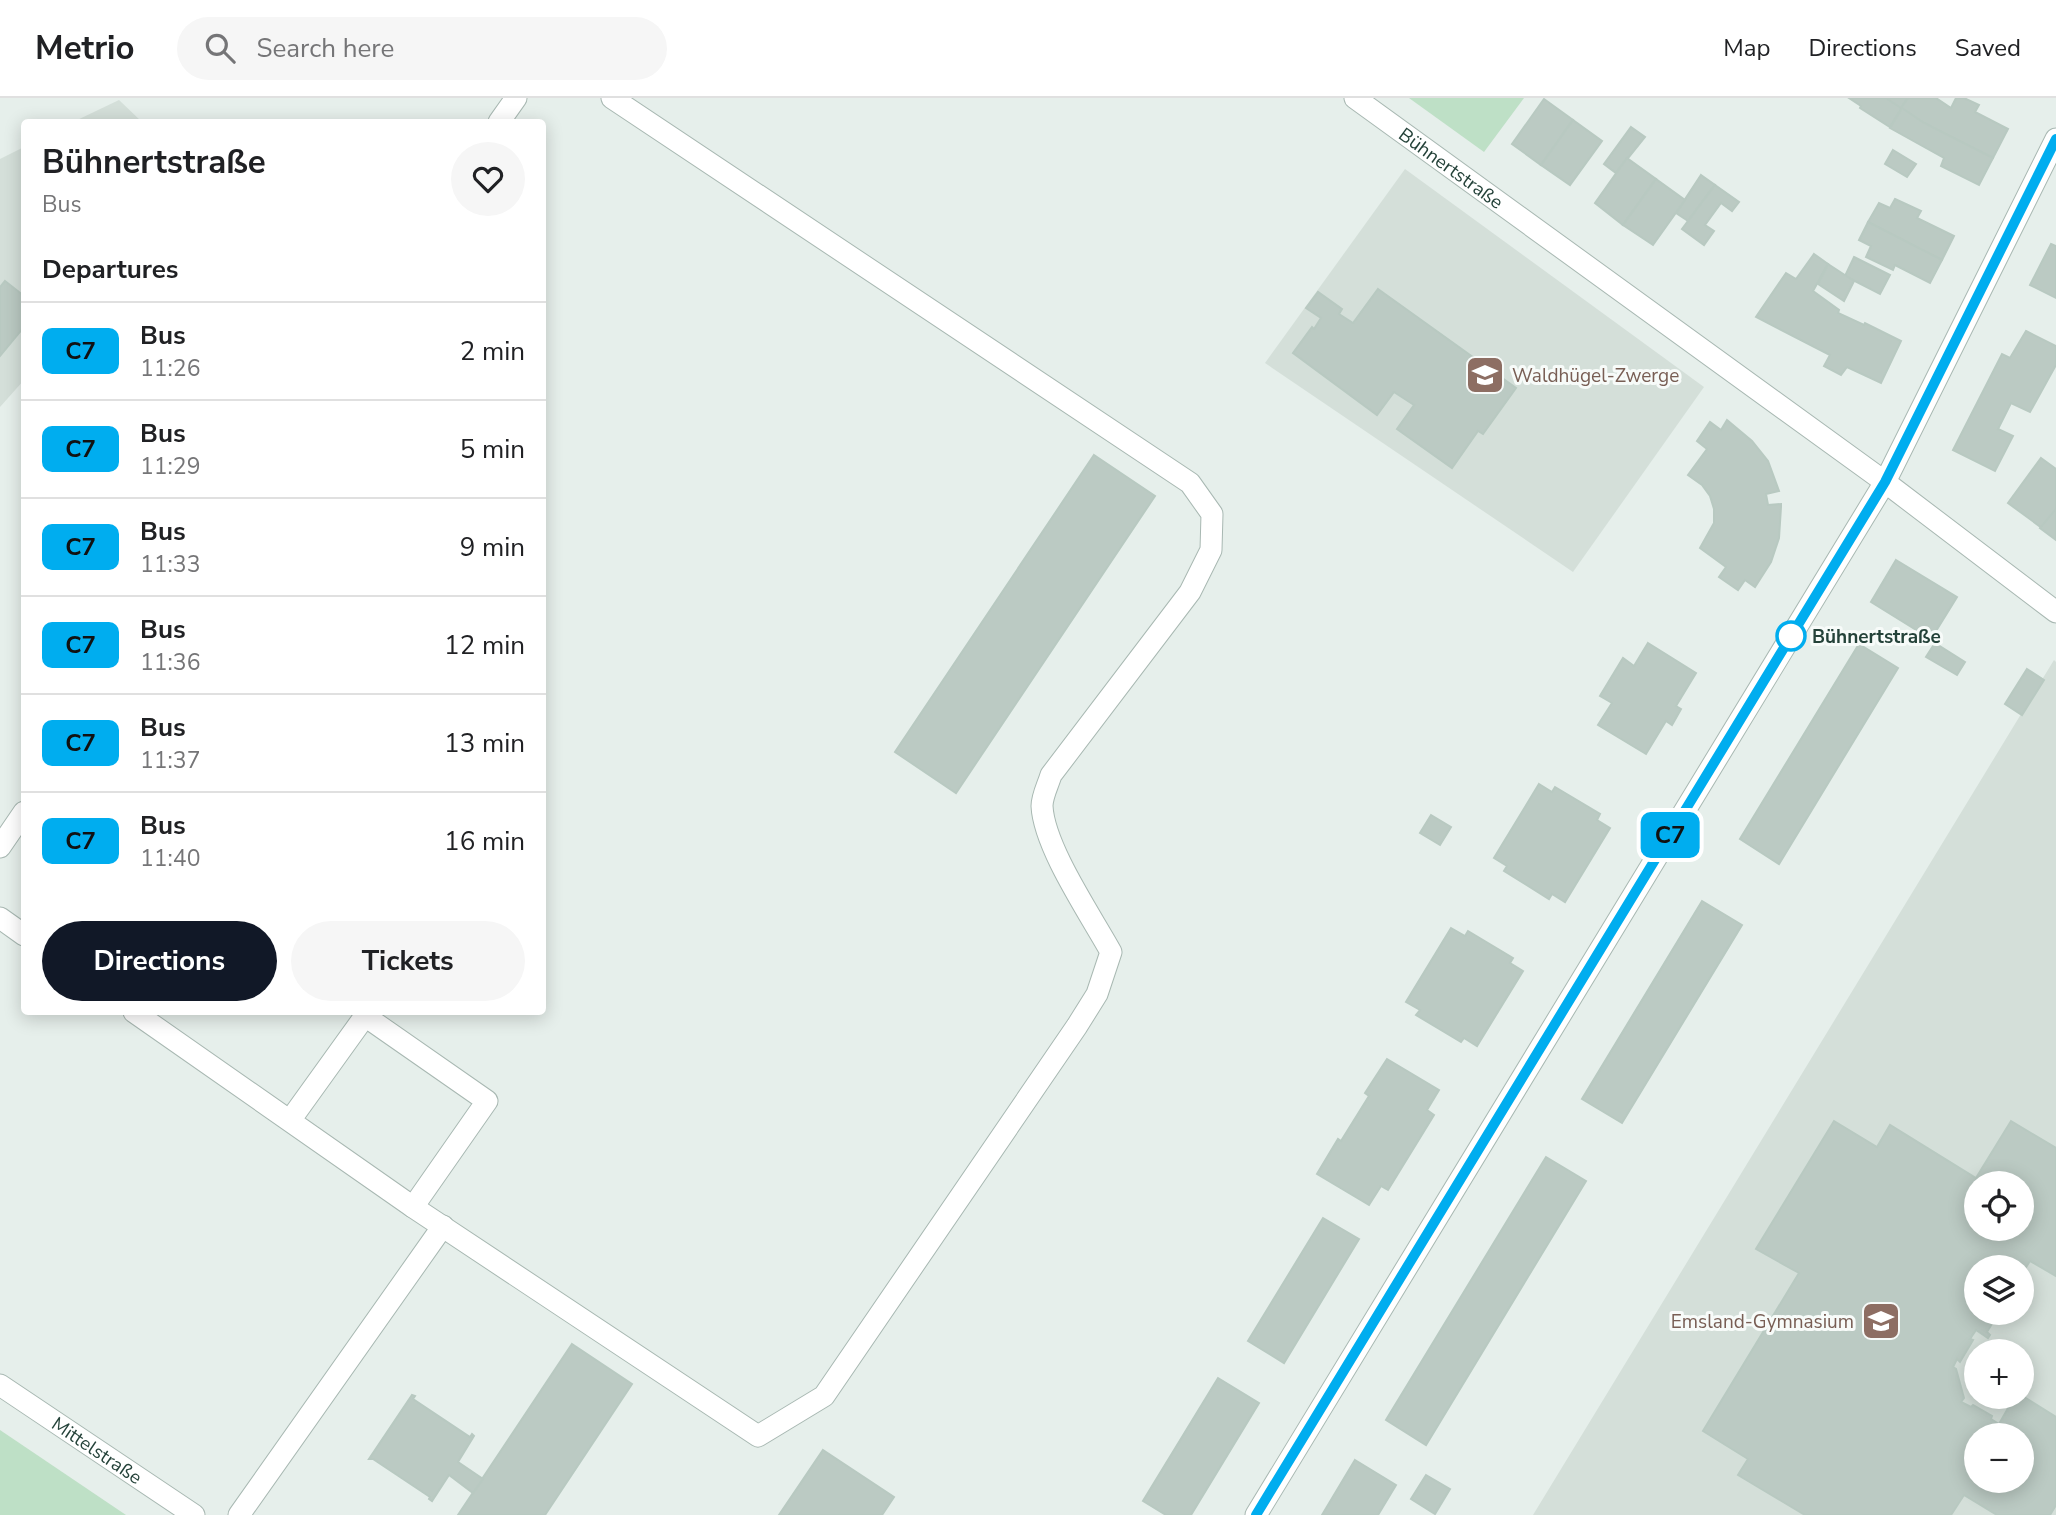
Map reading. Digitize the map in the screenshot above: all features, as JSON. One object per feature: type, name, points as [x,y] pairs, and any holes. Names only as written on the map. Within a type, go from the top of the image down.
[{"type":"street","points":[[501,119],[516,98]]},
{"type":"street","points":[[138,1015],[291,1119],[413,1207],[758,1436],[824,1396],[1097,994],[1111,952],[1056,854],[1045,828],[1042,803],[1051,775],[1189,592],[1211,550],[1212,514],[1190,483],[612,98]]},
{"type":"street","name":"Bühnertstraße","points":[[1355,98],[1885,482],[2056,612]]},
{"type":"street","points":[[1256,1515],[1885,482],[2056,139]]},
{"type":"street","points":[[0,847],[21,816]]},
{"type":"street","points":[[0,918],[21,933]]},
{"type":"street","points":[[291,1119],[365,1017],[486,1101],[413,1207]]},
{"type":"street","points":[[239,1515],[443,1226]]},
{"type":"street","name":"Mittelstraße","points":[[0,1385],[194,1515]]},
{"type":"shaded area","points":[[119,100],[139,119],[79,119]]},
{"type":"shaded area","points":[[21,148],[21,383],[0,407],[0,159]]},
{"type":"shaded area","name":"Waldhügel-Zwerge","points":[[1405,169],[1704,387],[1573,572],[1265,363]]},
{"type":"shaded area","points":[[2054,660],[2056,662],[2056,1515],[1533,1515]]},
{"type":"green space","points":[[1409,98],[1524,98],[1484,152]]},
{"type":"green space","points":[[0,1430],[126,1515],[0,1515]]},
{"type":"building","points":[[1849,98],[1886,98],[1902,108],[1890,127]]},
{"type":"building","points":[[1886,98],[1908,98],[1901,108]]},
{"type":"building","points":[[1908,98],[1936,98],[1951,108],[1956,98],[1964,98],[1979,105],[1975,112],[2008,129],[1993,158],[1924,123],[1901,108]]},
{"type":"building","points":[[1544,99],[1573,120],[1541,165],[1512,144]]},
{"type":"building","points":[[1902,108],[1924,123],[1993,158],[1979,185],[1941,166],[1944,158],[1890,128]]},
{"type":"building","points":[[1573,120],[1602,141],[1570,185],[1541,165]]},
{"type":"building","points":[[1631,127],[1645,137],[1616,173],[1604,164]]},
{"type":"building","points":[[1893,150],[1916,164],[1907,177],[1885,164]]},
{"type":"building","points":[[1627,158],[1656,179],[1623,225],[1595,203]]},
{"type":"building","points":[[1701,175],[1715,185],[1688,221],[1676,213]]},
{"type":"building","points":[[1656,179],[1685,200],[1653,245],[1623,225]]},
{"type":"building","points":[[1715,185],[1739,202],[1732,211],[1721,203],[1705,225],[1714,231],[1704,245],[1682,229]]},
{"type":"building","points":[[1895,199],[1921,211],[1917,218],[1954,236],[1942,260],[1868,222],[1879,203],[1890,208]]},
{"type":"building","points":[[1868,222],[1942,260],[1930,283],[1895,265],[1893,270],[1866,257],[1871,246],[1859,240]]},
{"type":"building","points":[[2051,244],[2056,246],[2056,298],[2030,285]]},
{"type":"building","points":[[1814,254],[1828,264],[1813,291],[1839,310],[1838,313],[1901,341],[1881,383],[1847,367],[1841,375],[1824,366],[1830,355],[1756,317],[1786,273],[1796,279]]},
{"type":"building","points":[[1854,257],[1890,275],[1880,294],[1845,276]]},
{"type":"building","points":[[1828,264],[1854,281],[1844,301],[1818,284]]},
{"type":"building","points":[[5,281],[21,294],[21,331],[0,356],[0,287]]},
{"type":"building","points":[[1378,289],[1516,388],[1483,434],[1478,431],[1452,468],[1397,429],[1414,405],[1394,392],[1377,415],[1293,353],[1321,318],[1306,308],[1318,292],[1342,309],[1339,314],[1353,323]]},
{"type":"building","points":[[2026,331],[2056,346],[2056,365],[2030,412],[2011,403],[1998,429],[2013,436],[1995,471],[1953,450],[2002,354],[2010,358]]},
{"type":"building","points":[[1727,420],[1752,441],[1768,461],[1779,491],[1766,494],[1768,505],[1781,504],[1779,538],[1771,562],[1755,587],[1745,580],[1738,590],[1719,577],[1726,567],[1700,548],[1714,523],[1714,509],[1710,496],[1702,485],[1688,475],[1707,449],[1697,441],[1710,422],[1721,430]]},
{"type":"building","points":[[1094,455],[1155,496],[956,793],[895,752]]},
{"type":"building","points":[[2041,458],[2056,469],[2056,509],[2042,528],[2008,503]]},
{"type":"building","points":[[2056,509],[2056,540],[2040,528]]},
{"type":"building","points":[[1896,560],[1957,597],[1931,639],[1871,602]]},
{"type":"building","points":[[1648,643],[1696,673],[1676,706],[1681,709],[1672,725],[1666,721],[1646,754],[1598,725],[1612,703],[1600,696],[1623,658],[1634,666]]},
{"type":"building","points":[[1935,643],[1965,662],[1957,675],[1926,657]]},
{"type":"building","points":[[1859,644],[1898,668],[1779,864],[1740,839]]},
{"type":"building","points":[[2027,669],[2044,680],[2022,715],[2005,704]]},
{"type":"building","points":[[1539,784],[1552,792],[1555,787],[1600,814],[1597,820],[1610,828],[1565,902],[1552,894],[1549,899],[1504,871],[1507,866],[1494,858]]},
{"type":"building","points":[[1431,815],[1451,827],[1440,845],[1420,833]]},
{"type":"building","points":[[1702,901],[1742,925],[1622,1123],[1582,1099]]},
{"type":"building","points":[[1451,928],[1465,936],[1468,931],[1513,958],[1510,963],[1523,971],[1477,1046],[1464,1038],[1461,1042],[1416,1015],[1420,1010],[1406,1002]]},
{"type":"building","points":[[1387,1059],[1439,1090],[1427,1110],[1434,1115],[1388,1190],[1381,1186],[1369,1205],[1317,1174],[1369,1096],[1365,1093]]},
{"type":"building","name":"Emsland-Gymnasium","points":[[1834,1121],[1877,1147],[1890,1125],[1965,1171],[1964,1241],[2034,1241],[2034,1171],[1980,1171],[2011,1121],[2056,1148],[2056,1276],[2034,1263],[2034,1255],[1964,1255],[1964,1325],[1991,1325],[1987,1332],[1990,1335],[1988,1338],[1976,1330],[1970,1339],[1964,1339],[1964,1355],[1960,1362],[1957,1359],[1953,1367],[1956,1369],[1964,1398],[1961,1402],[1964,1404],[1964,1409],[1980,1409],[1997,1423],[1964,1423],[1964,1493],[2034,1493],[2034,1423],[2000,1423],[2008,1409],[2034,1409],[2034,1403],[2056,1417],[2056,1505],[2050,1515],[1997,1515],[1964,1495],[1951,1515],[1805,1515],[1738,1475],[1748,1459],[1703,1431],[1799,1273],[1756,1249]]},
{"type":"building","points":[[1546,1157],[1586,1181],[1426,1445],[1386,1420]]},
{"type":"building","points":[[1323,1218],[1359,1239],[1284,1363],[1248,1341]]},
{"type":"building","points":[[572,1344],[632,1384],[545,1515],[458,1515]]},
{"type":"building","points":[[1218,1378],[1259,1403],[1191,1515],[1166,1515],[1143,1501]]},
{"type":"building","points":[[412,1395],[415,1396],[413,1399],[470,1437],[472,1434],[474,1436],[458,1462],[483,1479],[473,1493],[449,1475],[432,1501],[373,1459],[369,1459]]},
{"type":"building","points":[[823,1450],[894,1497],[882,1515],[779,1515]]},
{"type":"building","points":[[1355,1460],[1396,1485],[1378,1515],[1322,1515]]},
{"type":"building","points":[[1426,1475],[1450,1489],[1435,1514],[1411,1499]]},
{"type":"bus line","name":"C7","points":[[1256,1515],[1885,482],[2056,139]]},
{"type":"place","name":"Waldhügel-Zwerge","points":[[1485,375]]},
{"type":"place","name":"Bühnertstraße","points":[[1791,636]]},
{"type":"place","name":"Emsland-Gymnasium","points":[[1881,1321]]}]
